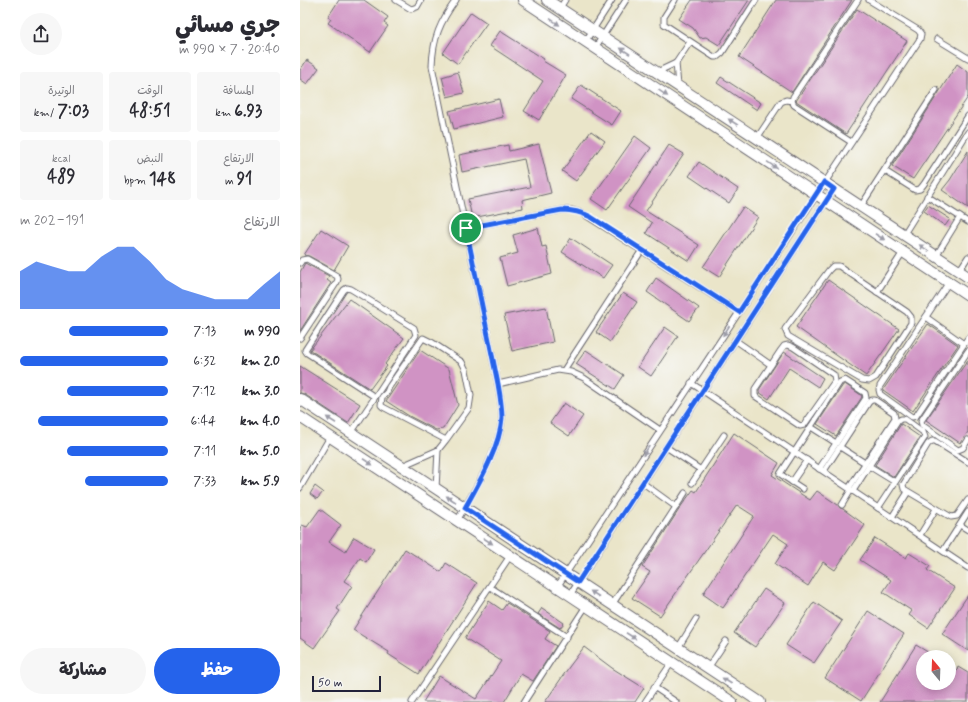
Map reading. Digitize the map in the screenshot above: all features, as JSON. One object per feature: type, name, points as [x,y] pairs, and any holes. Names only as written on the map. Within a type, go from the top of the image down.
[{"type":"street","points":[[523,0],[968,295]]},
{"type":"street","points":[[547,0],[562,4],[593,30],[968,277]]},
{"type":"street","points":[[300,399],[760,702]]},
{"type":"street","points":[[300,417],[732,702]]},
{"type":"lane","points":[[396,0],[409,9],[413,9],[421,0]]},
{"type":"lane","points":[[456,0],[447,13],[436,35],[432,50],[432,66],[498,384],[502,419],[498,437],[479,483],[457,521]]},
{"type":"lane","points":[[585,42],[612,0]]},
{"type":"lane","points":[[595,48],[626,0]]},
{"type":"lane","points":[[675,0],[664,17],[664,24],[712,56],[718,57],[756,0]]},
{"type":"lane","points":[[792,101],[793,97],[858,0]]},
{"type":"lane","points":[[557,587],[921,36],[918,30],[869,0]]},
{"type":"lane","points":[[937,39],[968,58]]},
{"type":"lane","points":[[656,72],[676,63],[690,42]]},
{"type":"lane","points":[[676,63],[678,86]]},
{"type":"lane","points":[[861,206],[936,90]]},
{"type":"lane","points":[[757,138],[780,102],[786,100],[792,101],[794,105],[851,142]]},
{"type":"lane","points":[[885,171],[915,190],[920,189],[968,116]]},
{"type":"lane","points":[[904,234],[968,132]]},
{"type":"lane","points":[[570,595],[834,189]]},
{"type":"lane","points":[[927,196],[968,222]]},
{"type":"lane","points":[[466,228],[562,210],[572,210],[582,213],[591,217],[739,312]]},
{"type":"lane","points":[[936,256],[960,217]]},
{"type":"lane","points":[[564,370],[642,250]]},
{"type":"lane","points":[[877,292],[903,252]]},
{"type":"lane","points":[[959,271],[968,256]]},
{"type":"lane","points":[[300,263],[307,259],[336,276],[338,279],[300,338]]},
{"type":"lane","points":[[833,266],[839,266],[877,292],[907,312],[911,317],[911,323],[876,377],[869,381],[862,380],[788,336],[785,329],[833,266]]},
{"type":"lane","points":[[949,282],[879,390],[880,394],[912,417],[917,414],[968,338]]},
{"type":"lane","points":[[351,433],[375,397],[416,335],[416,331],[414,328],[347,288],[344,290],[305,350],[307,353],[375,397]]},
{"type":"lane","points":[[926,317],[964,344]]},
{"type":"lane","points":[[402,466],[438,450],[446,440],[467,412],[470,404],[471,395],[466,370],[462,362],[423,338],[389,387],[388,392],[382,397],[381,405],[446,440]]},
{"type":"lane","points":[[736,340],[771,365]]},
{"type":"lane","points":[[788,345],[835,376],[835,381],[804,425],[800,426],[756,396],[755,389],[771,365],[784,346],[788,345]]},
{"type":"lane","points":[[968,351],[921,421],[922,425],[958,450],[963,448],[968,440]]},
{"type":"lane","points":[[498,384],[558,370],[564,370],[584,378],[660,430]]},
{"type":"lane","points":[[802,488],[780,474],[840,382],[846,380],[865,393],[866,397],[822,470]]},
{"type":"lane","points":[[691,383],[968,568]]},
{"type":"lane","points":[[838,445],[872,400],[875,400],[894,413],[896,417],[842,505]]},
{"type":"lane","points":[[867,464],[898,420],[905,419],[923,432],[925,436],[878,508]]},
{"type":"lane","points":[[811,427],[894,482]]},
{"type":"lane","points":[[692,484],[724,435]]},
{"type":"lane","points":[[300,488],[330,437]]},
{"type":"lane","points":[[968,462],[935,441],[930,442],[904,483],[904,489],[908,492],[951,517],[955,517],[959,514],[968,500]]},
{"type":"lane","points":[[666,447],[701,470]]},
{"type":"lane","points":[[436,489],[438,450]]},
{"type":"lane","points":[[792,482],[807,460]]},
{"type":"lane","points":[[300,473],[306,477]]},
{"type":"lane","points":[[643,483],[676,507]]},
{"type":"lane","points":[[892,517],[908,492]]},
{"type":"lane","points":[[612,605],[685,493]]},
{"type":"lane","points":[[920,535],[936,509]]},
{"type":"lane","points":[[943,551],[968,512]]},
{"type":"lane","points":[[960,525],[968,530]]},
{"type":"lane","points":[[412,702],[510,556]]},
{"type":"lane","points":[[490,587],[567,637]]},
{"type":"lane","points":[[524,702],[586,606]]},
{"type":"lane","points":[[678,648],[696,619]]},
{"type":"lane","points":[[708,668],[726,641]]},
{"type":"lane","points":[[645,702],[672,662]]},
{"type":"lane","points":[[654,687],[676,702]]},
{"type":"building","points":[[339,0],[364,0],[388,17],[384,23],[388,26],[370,52],[328,23],[331,19],[328,17]]},
{"type":"building","points":[[692,0],[749,0],[719,45],[706,37],[700,38],[693,28],[679,19]]},
{"type":"building","points":[[776,0],[852,0],[792,92],[739,57]]},
{"type":"building","points":[[857,9],[907,41],[846,134],[796,101]]},
{"type":"building","points":[[471,12],[487,23],[458,64],[443,53]]},
{"type":"building","points":[[500,31],[566,75],[539,120],[524,111],[543,81],[490,46]]},
{"type":"building","points":[[307,60],[319,68],[307,84],[300,79],[300,70]]},
{"type":"building","points":[[957,64],[968,72],[968,97],[913,179],[892,166]]},
{"type":"building","points":[[458,72],[464,93],[447,97],[442,77]]},
{"type":"building","points":[[721,77],[761,103],[757,110],[717,83]]},
{"type":"building","points":[[581,85],[621,111],[612,125],[571,99]]},
{"type":"building","points":[[499,99],[503,117],[454,129],[449,111]]},
{"type":"building","points":[[591,131],[605,141],[576,181],[562,171]]},
{"type":"building","points":[[635,136],[651,148],[607,210],[591,199]]},
{"type":"building","points":[[539,144],[551,193],[522,200],[523,208],[472,218],[468,199],[530,187],[524,159],[462,172],[459,155],[508,145],[509,151]]},
{"type":"building","points":[[669,145],[684,154],[646,211],[699,245],[689,261],[646,233],[652,223],[628,207]]},
{"type":"building","points":[[968,151],[968,208],[942,190]]},
{"type":"building","points":[[699,162],[738,189],[729,203],[689,176]]},
{"type":"building","points":[[928,205],[950,219],[945,226],[924,211]]},
{"type":"building","points":[[743,207],[758,217],[719,277],[703,267]]},
{"type":"building","points":[[538,228],[542,247],[546,246],[552,274],[507,286],[500,258],[518,253],[513,235]]},
{"type":"building","points":[[321,229],[348,246],[334,270],[309,256],[304,255]]},
{"type":"building","points":[[571,238],[612,265],[603,278],[562,252]]},
{"type":"building","points":[[305,263],[329,276],[327,280],[331,283],[300,331],[300,272]]},
{"type":"building","points":[[656,278],[699,308],[689,321],[647,292]]},
{"type":"building","points":[[828,280],[899,329],[866,376],[796,327]]},
{"type":"building","points":[[623,293],[637,302],[610,342],[596,332]]},
{"type":"building","points":[[349,299],[404,338],[385,364],[387,366],[370,389],[310,350]]},
{"type":"building","points":[[546,307],[553,342],[512,351],[504,315]]},
{"type":"building","points":[[928,324],[958,345],[913,411],[883,390]]},
{"type":"building","points":[[665,327],[678,336],[651,376],[638,367]]},
{"type":"building","points":[[420,350],[449,369],[458,405],[443,429],[436,430],[409,416],[386,401]]},
{"type":"building","points":[[586,350],[624,375],[615,389],[576,364]]},
{"type":"building","points":[[784,352],[823,378],[818,387],[789,368],[769,399],[759,392],[759,390]]},
{"type":"building","points":[[968,360],[968,432],[960,443],[926,420]]},
{"type":"building","points":[[300,366],[360,404],[348,423],[304,394],[300,393]]},
{"type":"building","points":[[845,384],[862,397],[836,436],[817,424]]},
{"type":"building","points":[[564,403],[583,416],[569,436],[550,423]]},
{"type":"building","points":[[901,424],[920,437],[894,477],[875,465]]},
{"type":"building","points":[[734,433],[779,463],[772,475],[810,500],[817,491],[865,525],[835,570],[823,562],[808,586],[775,564],[788,544],[773,534],[723,608],[703,594],[754,516],[737,505],[660,616],[632,598],[650,572],[642,567],[682,505],[693,490],[696,492]]},
{"type":"building","points":[[315,486],[323,492],[317,499],[310,494]]},
{"type":"building","points":[[320,509],[341,525],[329,542],[345,552],[354,537],[374,549],[366,562],[360,558],[344,581],[352,586],[337,609],[340,611],[314,648],[300,638],[300,528],[302,525],[307,527]]},
{"type":"building","points":[[875,538],[906,558],[909,553],[930,566],[927,570],[955,588],[928,628],[909,615],[912,611],[883,592],[891,580],[860,560]]},
{"type":"building","points":[[405,549],[441,572],[446,563],[477,583],[419,674],[388,654],[389,652],[353,630]]},
{"type":"building","points":[[764,589],[785,603],[755,647],[734,633]]},
{"type":"building","points":[[968,595],[968,651],[942,634]]},
{"type":"building","points":[[489,601],[502,610],[507,603],[550,631],[545,639],[556,646],[533,681],[521,674],[504,702],[423,702],[439,676],[476,699],[501,661],[465,638]]},
{"type":"building","points":[[814,602],[842,621],[814,663],[786,645]]},
{"type":"building","points":[[542,608],[564,623],[560,628],[538,614]]},
{"type":"building","points":[[868,611],[904,634],[861,701],[825,678]]},
{"type":"building","points":[[916,645],[924,650],[916,650],[916,690],[956,690],[956,669],[958,667],[968,673],[968,702],[880,702]]},
{"type":"building","points":[[584,647],[612,668],[644,688],[635,702],[545,702]]},
{"type":"route","points":[[824,182],[834,189],[578,582],[465,508],[479,483],[490,458],[498,437],[502,419],[498,384],[466,228],[562,210],[572,210],[582,213],[591,217],[739,312],[824,182]]}]
